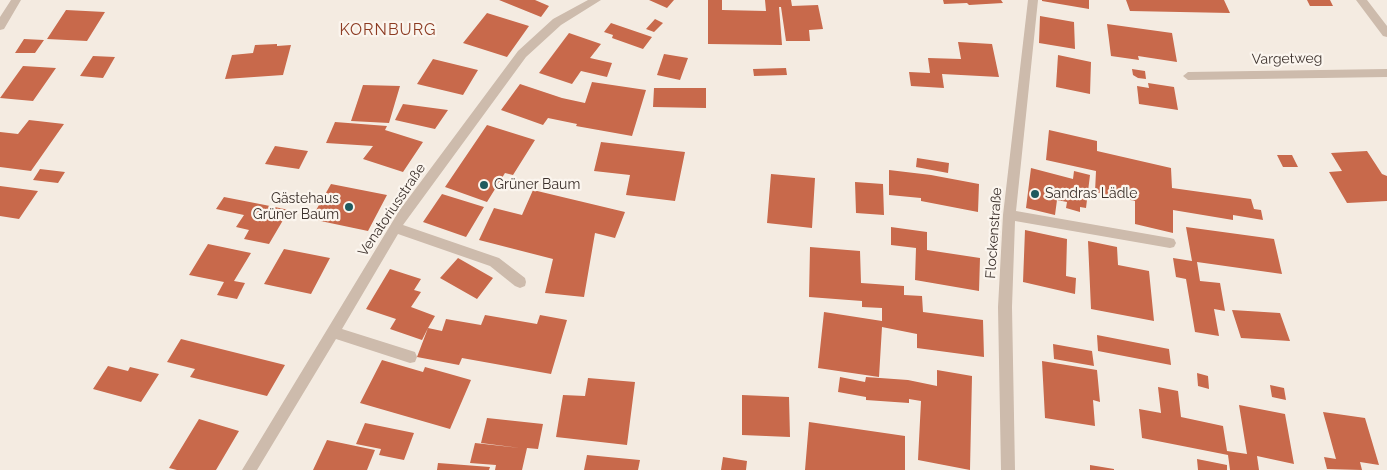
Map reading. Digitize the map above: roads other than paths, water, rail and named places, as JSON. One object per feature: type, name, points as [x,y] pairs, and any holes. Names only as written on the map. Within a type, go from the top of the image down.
[{"type":"street","points":[[0,26],[16,0]]},
{"type":"street","name":"Venatoriusstraße","points":[[249,470],[404,215],[522,54],[557,22],[596,0]]},
{"type":"street","name":"Flockenstraße","points":[[1008,470],[1004,307],[1009,216],[1033,0]]},
{"type":"street","points":[[1361,0],[1387,33]]},
{"type":"street","name":"Vargetweg","points":[[1188,76],[1387,73]]},
{"type":"street","points":[[1009,216],[1170,243]]},
{"type":"street","points":[[396,228],[494,262],[520,282]]},
{"type":"street","points":[[333,332],[410,357]]},
{"type":"place","name":"Grüner Baum","points":[[484,185]]},
{"type":"place","name":"Sandras Lädle","points":[[1035,194]]},
{"type":"place","name":"Gästehaus Grüner Baum","points":[[349,207]]},
{"type":"district","name":"KORNBURG","points":[[388,30]]}]
